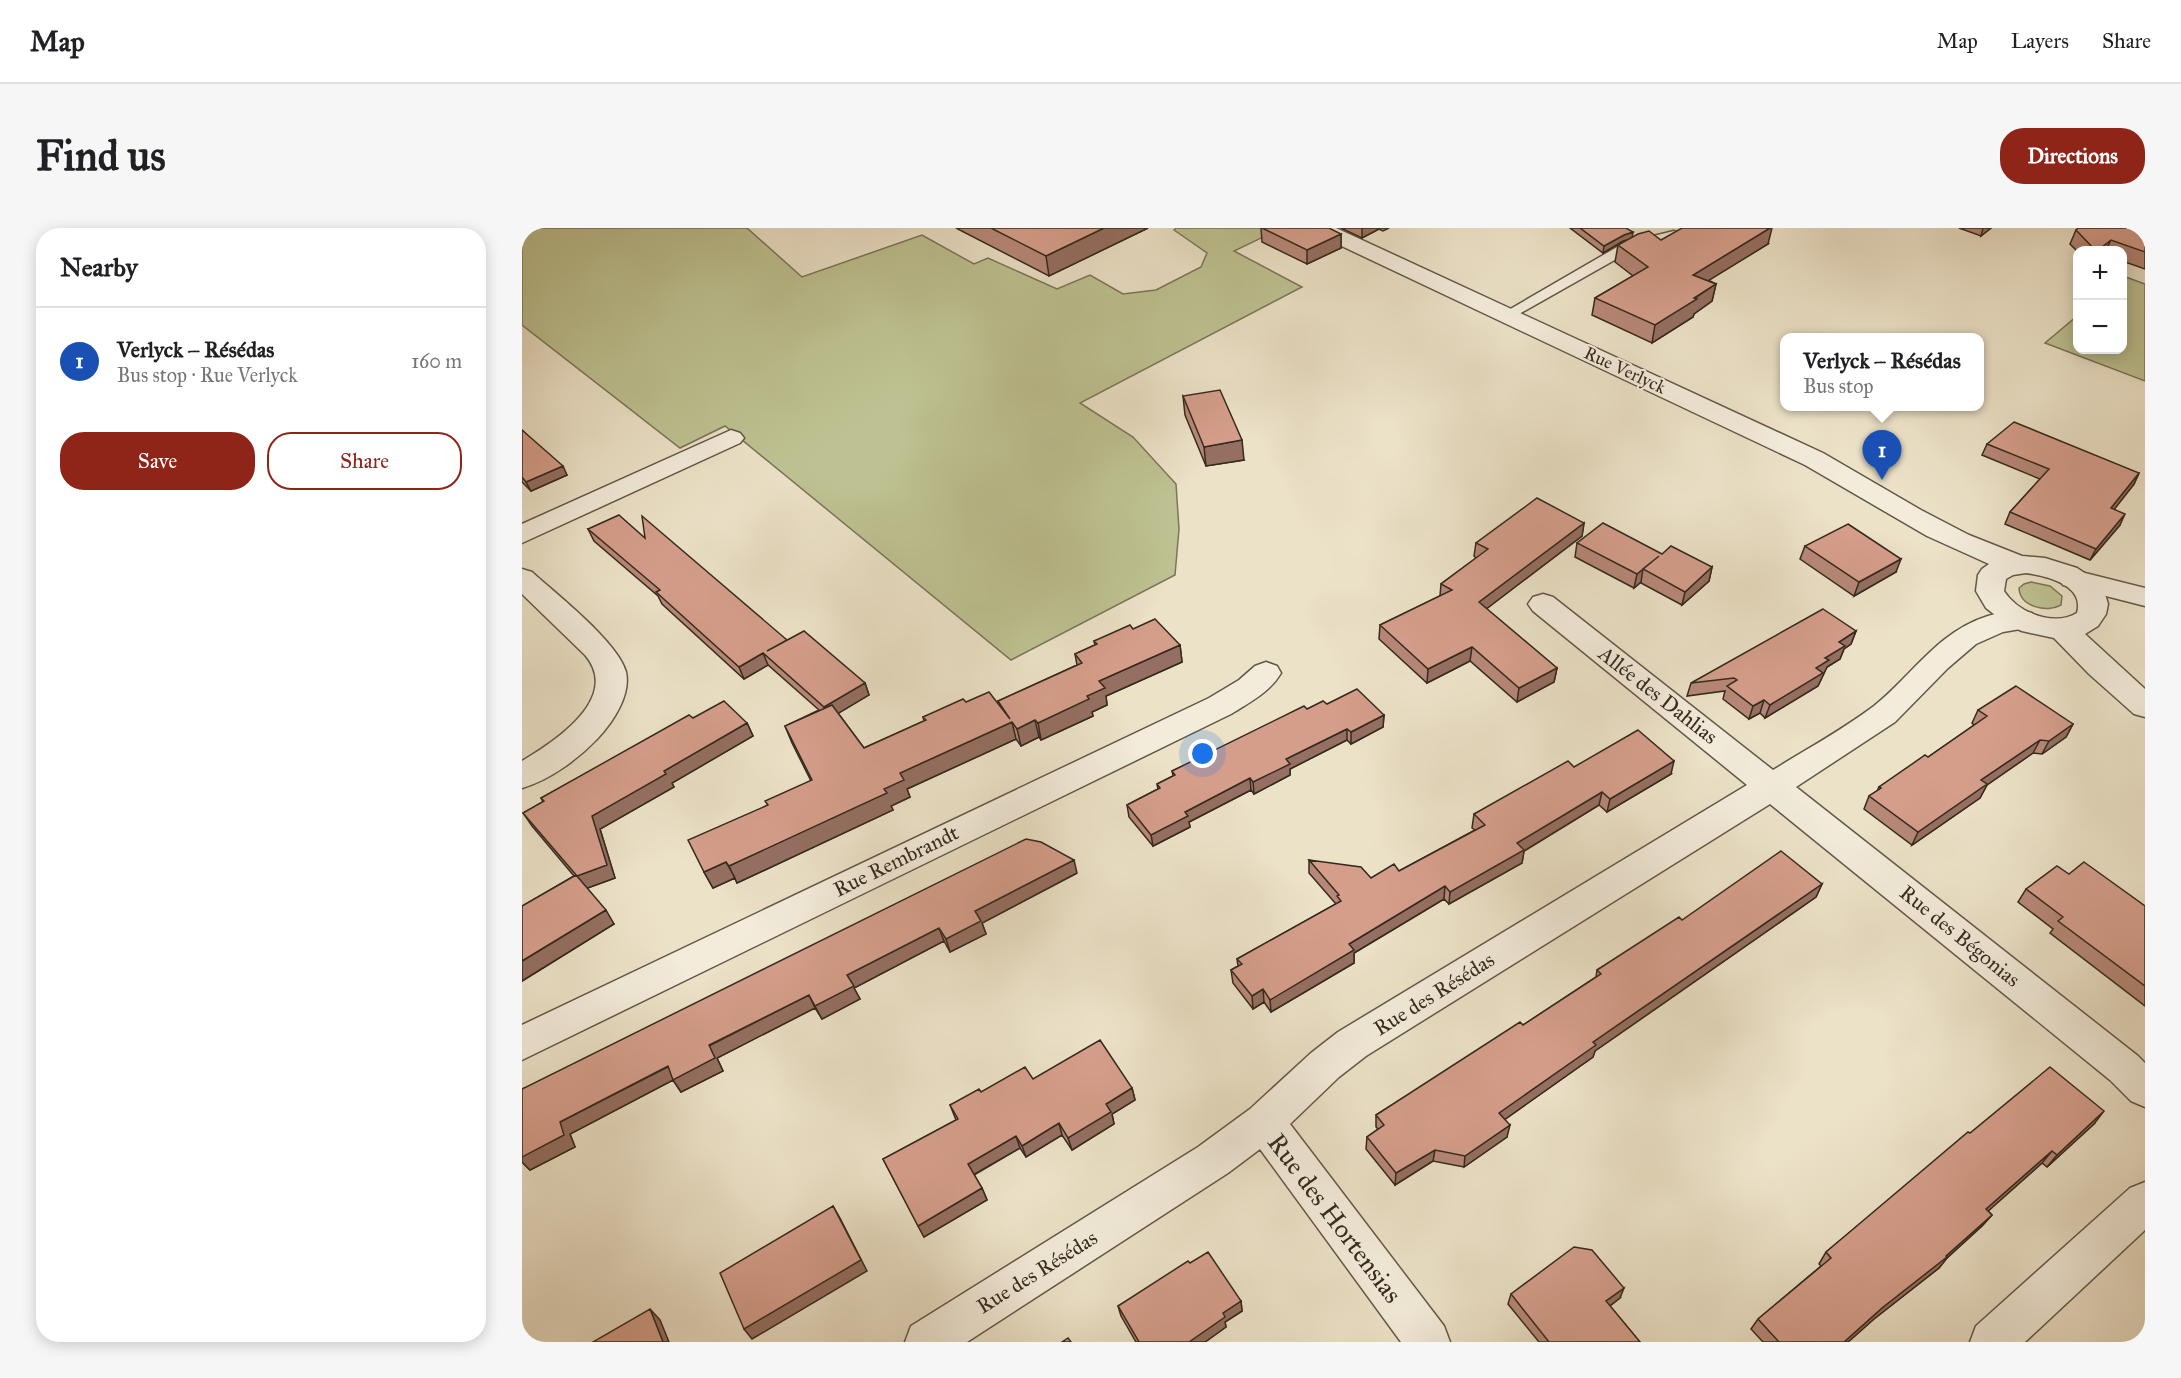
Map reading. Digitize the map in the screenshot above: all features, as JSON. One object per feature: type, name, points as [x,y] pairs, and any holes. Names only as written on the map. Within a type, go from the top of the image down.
[{"type":"street","name":"Rue Verlyck","points":[[1319,228],[1834,469],[1924,524],[1984,552],[2018,564],[2050,568],[2073,579]]},
{"type":"street","points":[[522,534],[731,438]]},
{"type":"street","name":"Rue Verlyck","points":[[1924,524],[1972,565],[1989,587],[1998,605],[2022,621]]},
{"type":"street","name":"Rue des Résédas","points":[[1945,652],[1958,629],[1989,587],[1992,575],[2000,569],[2018,564]]},
{"type":"street","points":[[522,578],[597,650],[608,665],[611,675],[606,702],[587,729],[572,744],[522,776]]},
{"type":"street","points":[[2073,579],[2145,597]]},
{"type":"street","points":[[2022,621],[2045,627],[2061,628],[2080,624],[2091,613],[2093,605],[2090,596],[2073,579]]},
{"type":"street","name":"Allée des Dahlias","points":[[1543,604],[1773,786]]},
{"type":"street","points":[[2091,613],[2120,610],[2145,611]]},
{"type":"street","name":"Rue des Résédas","points":[[927,1342],[1188,1176],[1264,1122],[1325,1065],[1352,1044],[1773,786],[1880,717],[1945,652],[1990,625],[2022,621]]},
{"type":"street","points":[[2061,628],[2100,667],[2145,706]]},
{"type":"street","name":"Rue Rembrandt","points":[[522,1043],[1220,706],[1250,688],[1266,673]]},
{"type":"street","name":"Rue des Bégonias","points":[[1773,786],[2124,1068],[2145,1089]]},
{"type":"street","name":"Rue des Hortensias","points":[[1264,1122],[1428,1342]]},
{"type":"street","points":[[1992,1342],[2145,1202]]},
{"type":"lane","points":[[1507,315],[1620,250],[1638,243],[1674,236]]},
{"type":"green space","points":[[522,228],[747,228],[802,277],[922,235],[974,264],[988,258],[1057,289],[1090,275],[1123,294],[1156,290],[1201,267],[1207,253],[1174,230],[1176,228],[1282,228],[1234,251],[1302,287],[1080,403],[1133,437],[1176,484],[1179,529],[1175,575],[1011,660],[725,426],[680,448],[522,325]]},
{"type":"green space","points":[[2127,277],[2145,284],[2145,381],[2074,354],[2127,354]]},
{"type":"green space","points":[[2073,319],[2073,354],[2045,343]]},
{"type":"green space","points":[[2031,582],[2050,586],[2062,596],[2061,605],[2042,608],[2029,604],[2024,600],[2019,588]]},
{"type":"building","points":[[991,228],[1104,228],[1046,256]]},
{"type":"building","points":[[1262,228],[1329,228],[1341,234],[1307,250]]},
{"type":"building","points":[[1580,228],[1626,228],[1633,232],[1604,246]]},
{"type":"building","points":[[1682,228],[1770,228],[1693,275],[1716,284],[1694,298],[1697,299],[1655,325],[1595,298],[1648,267],[1618,245],[1649,231],[1661,240]]},
{"type":"building","points":[[2078,228],[2145,228],[2145,252],[2111,240],[2103,246],[2091,246],[2076,230]]},
{"type":"building","points":[[1220,390],[1242,440],[1204,447],[1183,396]]},
{"type":"building","points":[[2014,422],[2139,473],[2111,508],[2125,514],[2096,549],[2010,512],[2049,469],[1987,444]]},
{"type":"building","points":[[522,430],[563,466],[526,482],[522,477]]},
{"type":"building","points":[[1537,498],[1584,523],[1479,602],[1557,668],[1519,688],[1472,647],[1428,669],[1380,625],[1452,590],[1441,584],[1488,549],[1476,543]]},
{"type":"building","points":[[619,515],[645,538],[642,516],[787,640],[767,651],[804,631],[865,683],[824,707],[763,653],[739,667],[656,592],[660,590],[588,529]]},
{"type":"building","points":[[1603,523],[1662,554],[1671,546],[1712,567],[1685,592],[1643,569],[1637,574],[1577,543]]},
{"type":"building","points":[[1848,524],[1901,559],[1859,582],[1805,546]]},
{"type":"building","points":[[1823,609],[1856,631],[1839,642],[1845,646],[1825,658],[1829,660],[1816,668],[1823,673],[1770,705],[1764,700],[1753,706],[1727,686],[1737,680],[1734,678],[1691,683]]},
{"type":"building","points":[[1155,619],[1180,645],[1099,681],[1105,688],[1087,696],[1089,699],[1038,723],[1035,720],[1017,729],[1012,722],[900,773],[904,780],[884,789],[887,793],[729,866],[726,862],[704,872],[688,840],[768,805],[765,801],[812,780],[785,726],[832,705],[864,748],[926,720],[923,717],[963,699],[966,702],[989,692],[1010,719],[998,701],[1082,663],[1075,654],[1097,644],[1094,641],[1130,625],[1133,629]]},
{"type":"building","points":[[2016,686],[2073,724],[2049,741],[2040,740],[1981,780],[1987,784],[1918,832],[1869,796],[1925,755],[1928,757],[1987,716],[1978,710]]},
{"type":"building","points":[[1357,689],[1384,715],[1351,732],[1347,729],[1286,759],[1290,764],[1253,782],[1250,778],[1185,812],[1188,816],[1151,835],[1127,805],[1160,788],[1157,784],[1175,775],[1172,771],[1304,706],[1307,709],[1323,701],[1327,704]]},
{"type":"building","points":[[724,701],[747,723],[664,771],[666,774],[592,816],[607,865],[577,876],[523,813],[544,801],[541,798],[689,715],[693,718]]},
{"type":"building","points":[[1638,730],[1674,761],[1610,799],[1602,792],[1517,843],[1524,850],[1450,892],[1445,886],[1349,944],[1354,950],[1270,1000],[1263,989],[1252,996],[1231,970],[1242,964],[1237,959],[1341,901],[1337,896],[1339,895],[1309,860],[1361,867],[1371,878],[1394,864],[1399,871],[1485,825],[1474,814],[1568,761],[1574,767]]},
{"type":"building","points":[[1026,839],[1041,842],[1074,860],[975,911],[981,921],[946,939],[939,928],[847,975],[854,986],[815,1006],[809,995],[709,1045],[715,1058],[673,1080],[668,1066],[560,1122],[564,1135],[522,1157],[522,1089]]},
{"type":"building","points":[[1781,851],[1822,884],[1593,1042],[1596,1045],[1499,1113],[1510,1125],[1465,1156],[1435,1150],[1396,1173],[1367,1137],[1384,1125],[1376,1115],[1520,1022],[1523,1025],[1601,974],[1597,970],[1679,917],[1682,920]]},
{"type":"building","points":[[2084,862],[2145,906],[2145,986],[2058,921],[2063,917],[2026,889],[2057,866],[2069,874]]},
{"type":"building","points":[[576,875],[606,910],[522,961],[522,906]]},
{"type":"building","points":[[1100,1040],[1132,1088],[1106,1104],[1111,1112],[1068,1138],[1059,1123],[1022,1146],[1016,1136],[968,1164],[982,1188],[918,1226],[883,1159],[958,1119],[950,1105],[979,1089],[981,1092],[1025,1067],[1033,1079]]},
{"type":"building","points":[[2050,1067],[2104,1111],[2057,1155],[2052,1151],[1986,1209],[1992,1215],[1947,1257],[1882,1308],[1844,1342],[1779,1342],[1758,1319],[1831,1258],[1826,1252],[1968,1132],[1970,1133]]},
{"type":"building","points":[[833,1206],[861,1260],[744,1329],[720,1273]]},
{"type":"building","points":[[1574,1247],[1592,1250],[1624,1288],[1606,1301],[1640,1342],[1549,1342],[1511,1294]]},
{"type":"building","points":[[1208,1252],[1241,1301],[1223,1313],[1225,1317],[1189,1342],[1139,1342],[1118,1306],[1188,1261],[1190,1263]]},
{"type":"building","points":[[650,1309],[663,1342],[593,1342]]},
{"type":"place","name":"Verlyck – Résédas","points":[[1882,480]]}]
